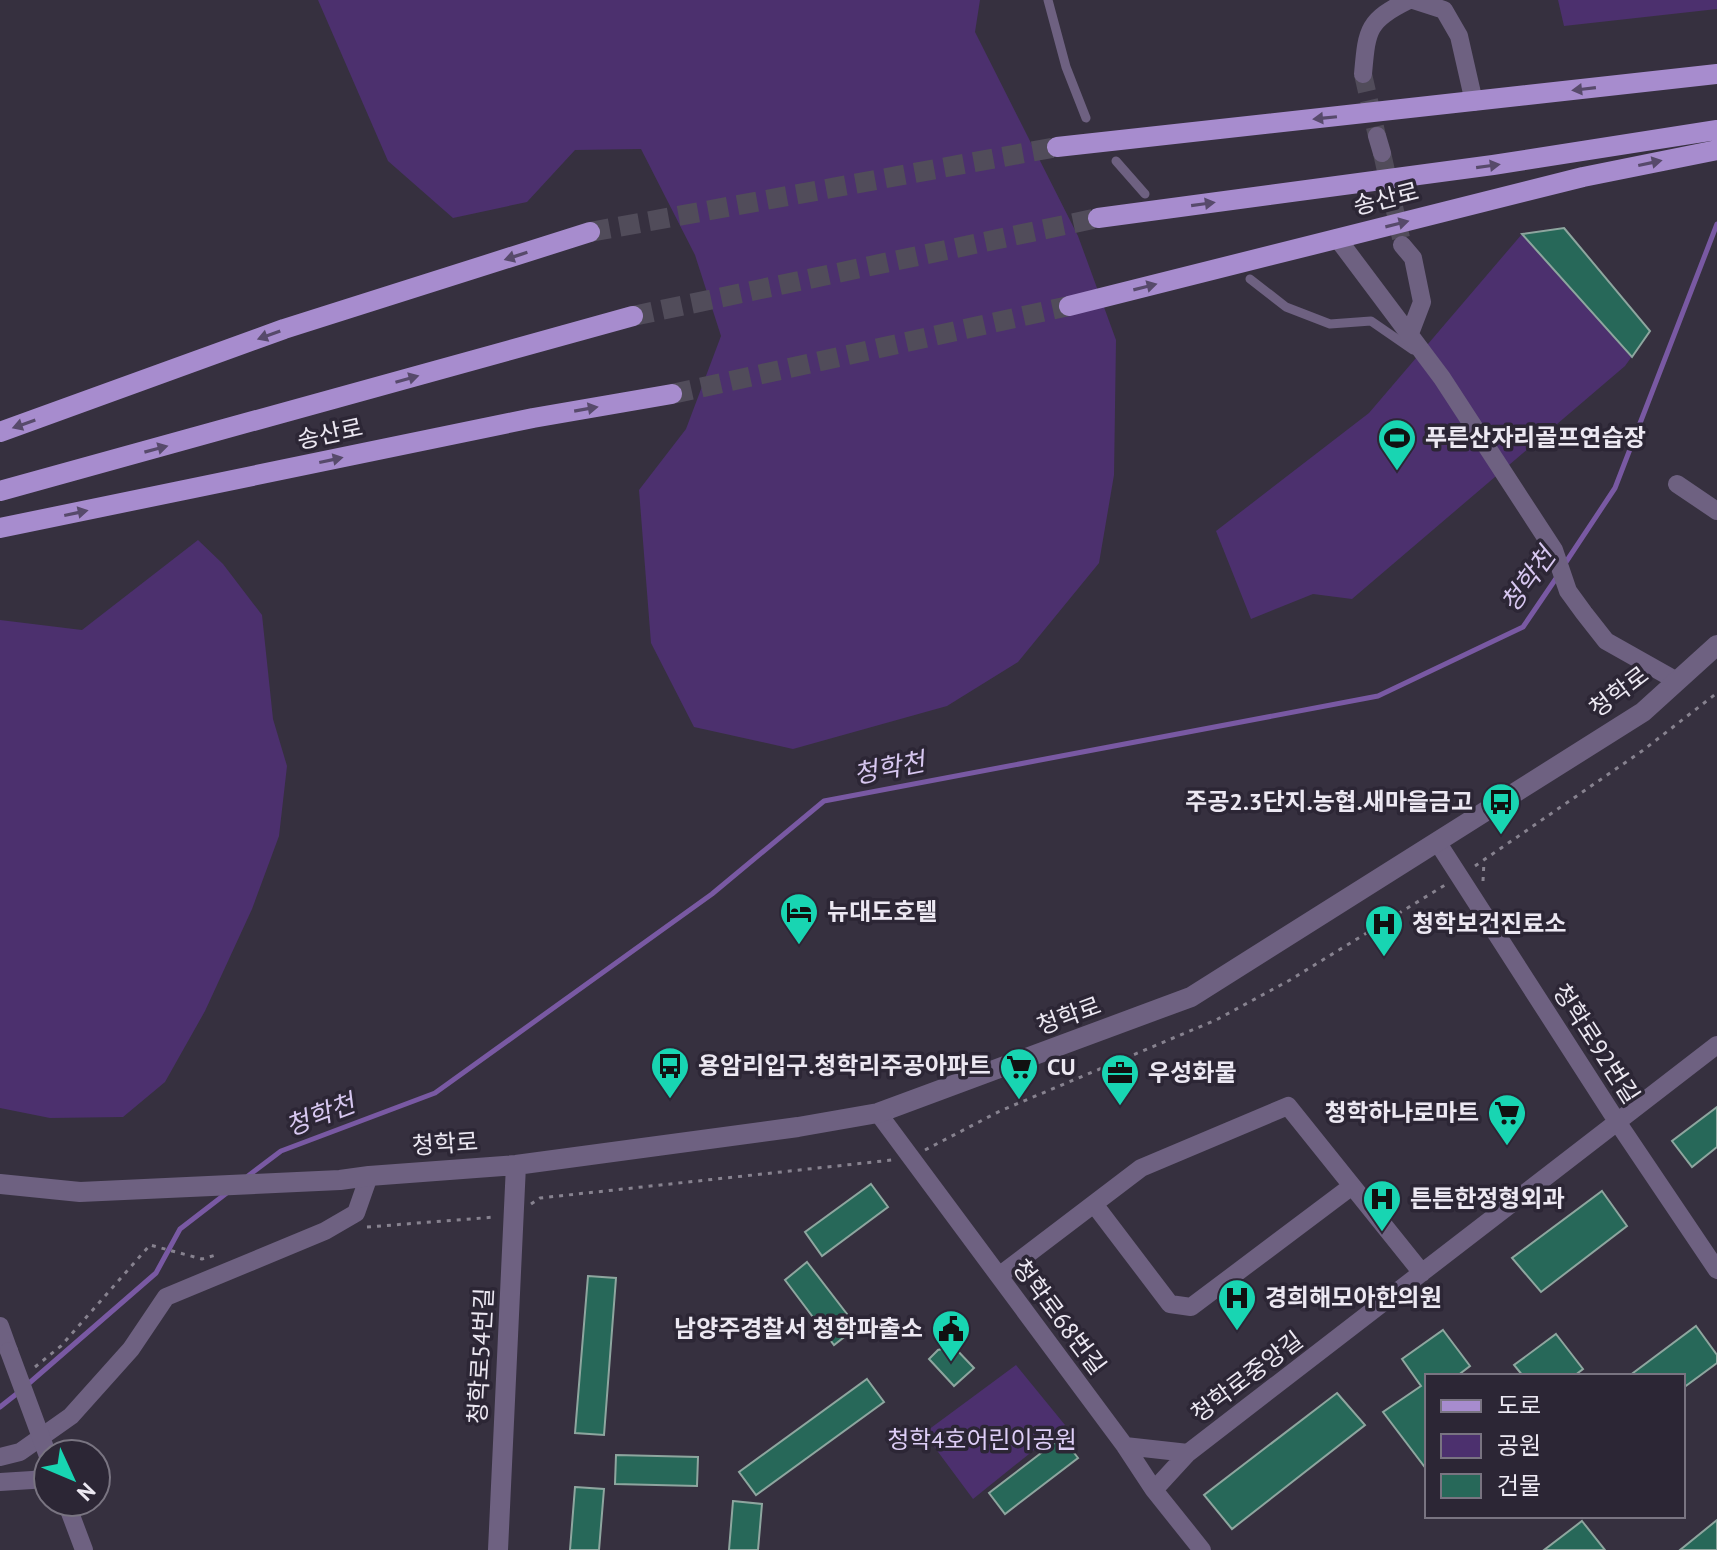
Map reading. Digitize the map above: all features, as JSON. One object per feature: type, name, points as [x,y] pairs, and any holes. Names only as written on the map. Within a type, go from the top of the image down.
[{"type":"main road","points":[[1057,147],[1717,74]]},
{"type":"main road","name":"송산로","points":[[1098,218],[1493,165],[1717,130]]},
{"type":"main road","name":"송산로","points":[[1069,306],[1583,177],[1717,150]]},
{"type":"main road","points":[[0,432],[284,329],[590,232]]},
{"type":"main road","name":"송산로","points":[[0,491],[633,316]]},
{"type":"main road","name":"송산로","points":[[0,528],[533,418],[672,394]]},
{"type":"street","points":[[1363,74],[1367,34],[1383,13],[1411,0],[1444,10],[1459,36],[1474,102]]},
{"type":"street","points":[[1337,238],[1429,361],[1554,550],[1568,591],[1606,641],[1677,681]]},
{"type":"street","points":[[1402,245],[1413,258],[1422,302],[1409,336]]},
{"type":"street","points":[[1677,484],[1717,511]]},
{"type":"street","name":"청학로","points":[[0,1184],[80,1192],[340,1180],[516,1165],[798,1127],[878,1113],[1191,997],[1643,712],[1717,645]]},
{"type":"street","name":"청학로92번길","points":[[1438,843],[1618,1123],[1717,1270]]},
{"type":"street","name":"청학로중앙길","points":[[1154,1490],[1188,1453],[1717,1045]]},
{"type":"street","points":[[999,1276],[1141,1168],[1288,1106],[1422,1273]]},
{"type":"street","name":"청학로68번길","points":[[878,1113],[1125,1446],[1154,1490],[1202,1550]]},
{"type":"street","name":"청학로54번길","points":[[498,1550],[516,1165]]},
{"type":"street","points":[[0,1457],[20,1452],[71,1416],[131,1349],[166,1297],[325,1231],[356,1213],[369,1176]]},
{"type":"street","points":[[1094,1204],[1170,1304],[1191,1307],[1352,1186]]},
{"type":"street","points":[[0,1326],[41,1438]]},
{"type":"street","points":[[1125,1446],[1188,1453]]},
{"type":"street","points":[[0,1482],[32,1480]]},
{"type":"street","points":[[72,1518],[84,1550]]},
{"type":"lane","points":[[1048,0],[1066,67],[1086,118]]},
{"type":"lane","points":[[1116,161],[1145,194]]},
{"type":"lane","points":[[1250,279],[1286,307],[1330,324],[1371,321],[1429,361]]},
{"type":"path","points":[[25,1373],[61,1346],[150,1245],[202,1259]]},
{"type":"green space","points":[[318,0],[980,0],[975,32],[1078,236],[1116,340],[1114,475],[1099,563],[1018,662],[947,706],[793,749],[694,727],[651,643],[639,490],[686,429],[721,336],[695,255],[641,149],[575,150],[527,202],[453,218],[388,161]]},
{"type":"green space","points":[[1558,0],[1717,0],[1717,9],[1564,26]]},
{"type":"green space","name":"푸른산자리골프연습장","points":[[1564,228],[1650,331],[1625,366],[1352,599],[1313,594],[1251,619],[1216,531],[1369,413],[1522,234]]},
{"type":"green space","points":[[198,540],[223,564],[262,615],[273,719],[287,766],[279,836],[252,909],[205,1011],[165,1082],[123,1117],[50,1118],[0,1108],[0,620],[82,630]]},
{"type":"green space","name":"청학4호어린이공원","points":[[1016,1365],[1065,1425],[973,1499],[924,1433]]},
{"type":"building","points":[[1564,228],[1650,331],[1632,357],[1522,234]]},
{"type":"building","points":[[1717,1107],[1717,1147],[1692,1167],[1672,1141]]},
{"type":"building","points":[[871,1184],[888,1207],[822,1256],[805,1232]]},
{"type":"building","points":[[1602,1191],[1627,1226],[1541,1292],[1512,1258]]},
{"type":"building","points":[[807,1262],[857,1327],[834,1345],[785,1280]]},
{"type":"building","points":[[588,1276],[616,1278],[604,1435],[575,1433]]},
{"type":"building","points":[[1696,1326],[1717,1355],[1717,1363],[1685,1387],[1685,1374],[1632,1374]]},
{"type":"building","points":[[1443,1330],[1470,1366],[1460,1374],[1425,1374],[1425,1467],[1383,1412],[1421,1386],[1402,1359]]},
{"type":"building","points":[[1556,1334],[1583,1369],[1577,1374],[1521,1374],[1514,1365]]},
{"type":"building","name":"남양주경찰서 청학파출소","points":[[953,1346],[974,1368],[954,1386],[929,1359],[938,1350]]},
{"type":"building","points":[[867,1379],[884,1402],[756,1495],[739,1472]]},
{"type":"building","points":[[1337,1393],[1365,1425],[1232,1529],[1204,1495]]},
{"type":"building","points":[[1062,1437],[1078,1458],[1005,1514],[989,1493]]},
{"type":"building","points":[[616,1455],[698,1457],[697,1486],[615,1484]]},
{"type":"building","points":[[575,1487],[604,1489],[599,1550],[570,1550]]},
{"type":"building","points":[[733,1501],[762,1504],[758,1550],[729,1550]]},
{"type":"building","points":[[1717,1520],[1717,1550],[1680,1550]]},
{"type":"building","points":[[1582,1521],[1605,1550],[1544,1550]]},
{"type":"waterway","name":"청학천","points":[[1564,565],[1615,488],[1717,224]]},
{"type":"waterway","name":"청학천","points":[[248,1176],[281,1151],[435,1093],[712,894],[824,801],[1378,696],[1523,627],[1557,577]]},
{"type":"waterway","name":"청학천","points":[[27,1385],[156,1273],[180,1229],[228,1192]]},
{"type":"waterway","name":"청학천","points":[[0,1407],[19,1392]]},
{"type":"tunnel","points":[[1363,74],[1377,136]]},
{"type":"tunnel","points":[[590,232],[1057,147]]},
{"type":"tunnel","points":[[1382,153],[1401,238]]},
{"type":"tunnel","points":[[633,316],[1098,218]]},
{"type":"tunnel","points":[[672,394],[1069,306]]},
{"type":"place","name":"푸른산자리골프연습장","points":[[1397,472]]},
{"type":"place","name":"주공2.3단지.농협.새마을금고","points":[[1501,836]]},
{"type":"place","name":"뉴대도호텔","points":[[799,946]]},
{"type":"place","name":"청학보건진료소","points":[[1384,958]]},
{"type":"place","name":"용암리입구.청학리주공아파트","points":[[670,1100]]},
{"type":"place","name":"CU","points":[[1019,1101]]},
{"type":"place","name":"우성화물","points":[[1120,1107]]},
{"type":"place","name":"청학하나로마트","points":[[1507,1147]]},
{"type":"place","name":"튼튼한정형외과","points":[[1382,1233]]},
{"type":"place","name":"경희해모아한의원","points":[[1237,1332]]},
{"type":"place","name":"남양주경찰서 청학파출소","points":[[951,1363]]}]
